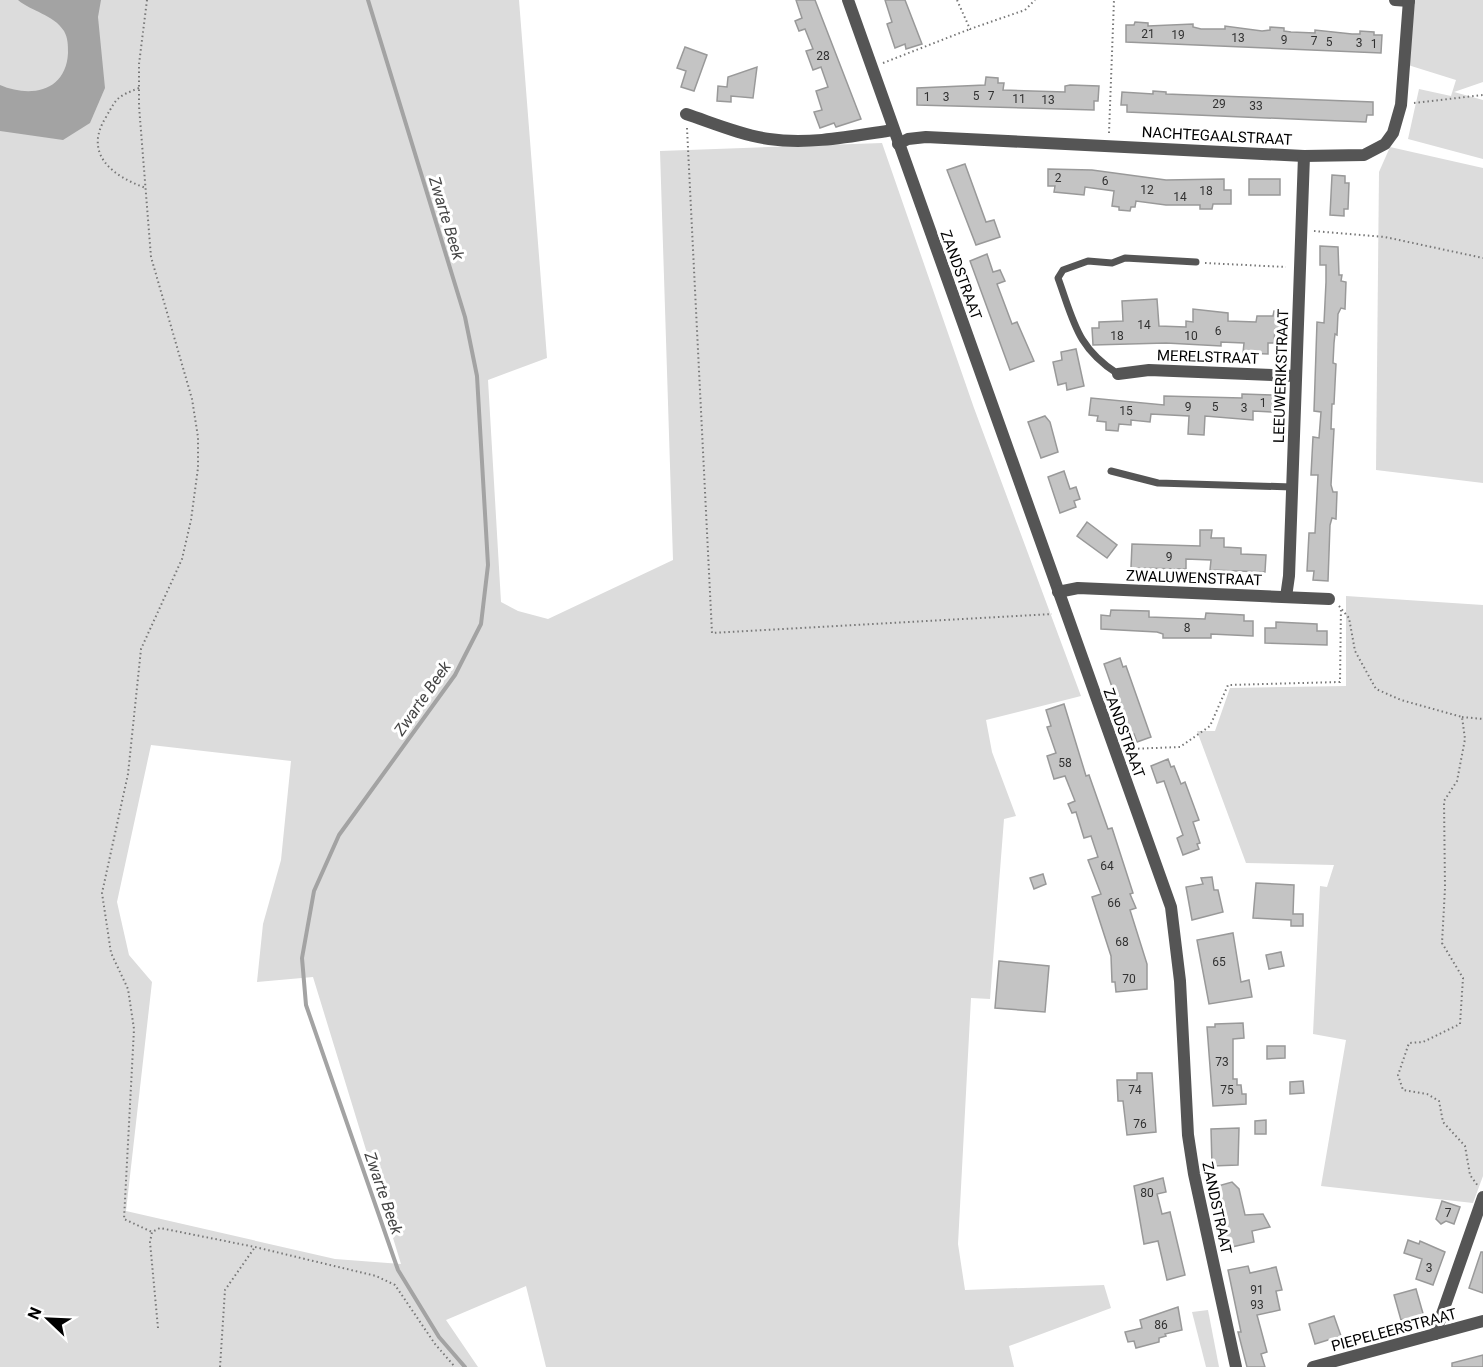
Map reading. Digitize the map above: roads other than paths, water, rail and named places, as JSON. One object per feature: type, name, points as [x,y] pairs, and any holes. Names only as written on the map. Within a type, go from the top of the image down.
[{"type":"street","name":"ZANDSTRAAT","points":[[848,0],[1171,907],[1180,981],[1189,1145],[1236,1367]]},
{"type":"street","points":[[1395,0],[1409,1]]},
{"type":"street","name":"NACHTEGAALSTRAAT","points":[[898,144],[908,139],[926,137],[1304,156],[1348,157],[1375,151],[1393,133],[1401,105],[1409,1]]},
{"type":"street","points":[[686,114],[771,140],[841,139],[893,130]]},
{"type":"street","name":"LEEUWERIKSTRAAT","points":[[1286,597],[1304,156]]},
{"type":"street","name":"MERELSTRAAT","points":[[1118,374],[1149,370],[1296,376]]},
{"type":"street","name":"ZWALUWENSTRAAT","points":[[1058,592],[1078,588],[1329,599]]},
{"type":"street","points":[[1435,1334],[1483,1195]]},
{"type":"street","name":"PIEPELEERSTRAAT","points":[[1313,1367],[1483,1321]]},
{"type":"lane","points":[[1118,374],[1099,362],[1081,341],[1059,278],[1063,270],[1088,261],[1112,263],[1125,258],[1196,262]]},
{"type":"lane","points":[[1111,471],[1158,483],[1292,487]]},
{"type":"waterway","name":"Zwarte Beek","points":[[368,0],[465,317],[477,376],[488,565],[481,624],[455,675],[339,835],[314,891],[302,958],[306,1005],[398,1270],[439,1337],[465,1367]]}]
